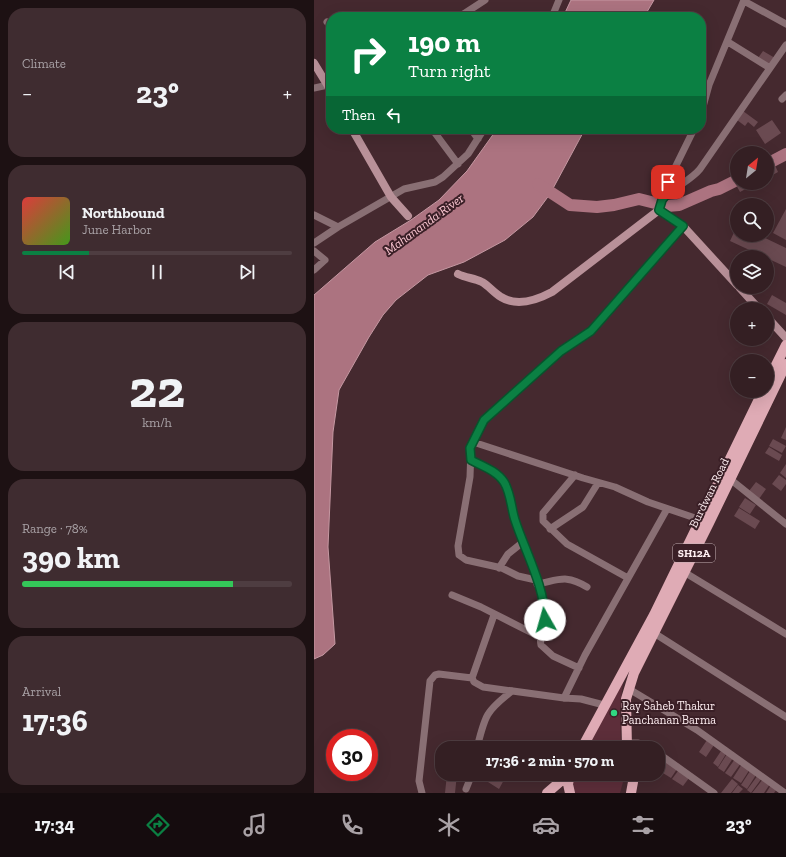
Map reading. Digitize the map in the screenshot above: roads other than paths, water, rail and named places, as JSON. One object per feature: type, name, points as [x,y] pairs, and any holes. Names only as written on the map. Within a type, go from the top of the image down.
[{"type":"main road","points":[[774,369],[786,345]]},
{"type":"main road","name":"Burdwan Road","points":[[586,741],[604,705],[638,653],[654,633],[786,364]]},
{"type":"main road","name":"Burdwan Road","points":[[626,741],[626,713],[629,689],[638,653],[760,398]]},
{"type":"main road","points":[[546,793],[561,781]]},
{"type":"main road","points":[[568,781],[570,793]]},
{"type":"main road","points":[[631,781],[632,792]]},
{"type":"street","points":[[467,12],[485,0]]},
{"type":"street","points":[[554,12],[559,0]]},
{"type":"street","points":[[706,96],[709,85],[744,1],[786,24]]},
{"type":"street","points":[[728,42],[770,68]]},
{"type":"street","points":[[458,274],[480,281],[501,297],[511,301],[524,302],[552,292],[695,176],[786,45]]},
{"type":"street","points":[[314,63],[326,80]]},
{"type":"street","points":[[314,88],[326,86]]},
{"type":"street","points":[[355,134],[391,196],[408,216]]},
{"type":"street","points":[[436,134],[458,164]]},
{"type":"street","points":[[475,134],[478,138]]},
{"type":"street","points":[[314,243],[338,226],[391,196],[413,186],[435,182],[468,154],[481,134]]},
{"type":"street","points":[[662,203],[666,186],[692,134]]},
{"type":"street","points":[[662,203],[730,277]]},
{"type":"street","points":[[314,215],[338,226]]},
{"type":"street","points":[[587,587],[576,580],[568,578],[536,582],[499,568],[461,558],[457,551],[470,477],[470,448],[484,420],[561,351],[596,326],[683,226]]},
{"type":"street","points":[[314,251],[325,260],[314,270]]},
{"type":"street","points":[[745,294],[753,302]]},
{"type":"street","points":[[774,325],[786,338]]},
{"type":"street","points":[[472,442],[575,476],[619,488],[668,510],[701,520]]},
{"type":"street","points":[[471,460],[494,472],[504,481],[545,614],[540,637],[541,645],[549,653],[579,668]]},
{"type":"street","points":[[575,476],[542,515],[543,521],[567,544],[628,578]]},
{"type":"street","points":[[730,479],[786,524]]},
{"type":"street","points":[[550,529],[583,507],[598,483]]},
{"type":"street","points":[[564,698],[628,578],[668,510]]},
{"type":"street","points":[[499,568],[508,554],[523,542]]},
{"type":"street","points":[[684,572],[786,634]]},
{"type":"street","points":[[452,595],[540,637]]},
{"type":"street","points":[[472,678],[494,615]]},
{"type":"street","points":[[654,633],[786,717]]},
{"type":"street","points":[[422,793],[419,781],[430,681],[435,675],[439,674],[472,678],[477,685],[512,691],[581,699],[604,705]]},
{"type":"street","points":[[629,689],[697,730],[785,793]]},
{"type":"street","points":[[479,741],[483,724],[491,708],[512,691]]},
{"type":"street","points":[[665,759],[714,793]]},
{"type":"street","points":[[466,789],[469,781]]},
{"type":"water","points":[[571,0],[654,0],[647,12],[565,12]]},
{"type":"water","name":"Mahananda River","points":[[493,134],[582,134],[550,194],[533,217],[505,240],[464,262],[428,275],[396,300],[383,315],[369,337],[339,390],[333,432],[328,547],[335,644],[323,655],[314,659],[314,295],[375,242],[411,220],[439,200],[467,171]]},
{"type":"waterway","points":[[774,160],[786,154]]},
{"type":"waterway","points":[[538,184],[570,205],[597,207],[614,205],[639,199],[667,206],[679,205],[730,184]]},
{"type":"place","name":"Ray Saheb Thakur Panchanan Barma","points":[[614,713]]}]
